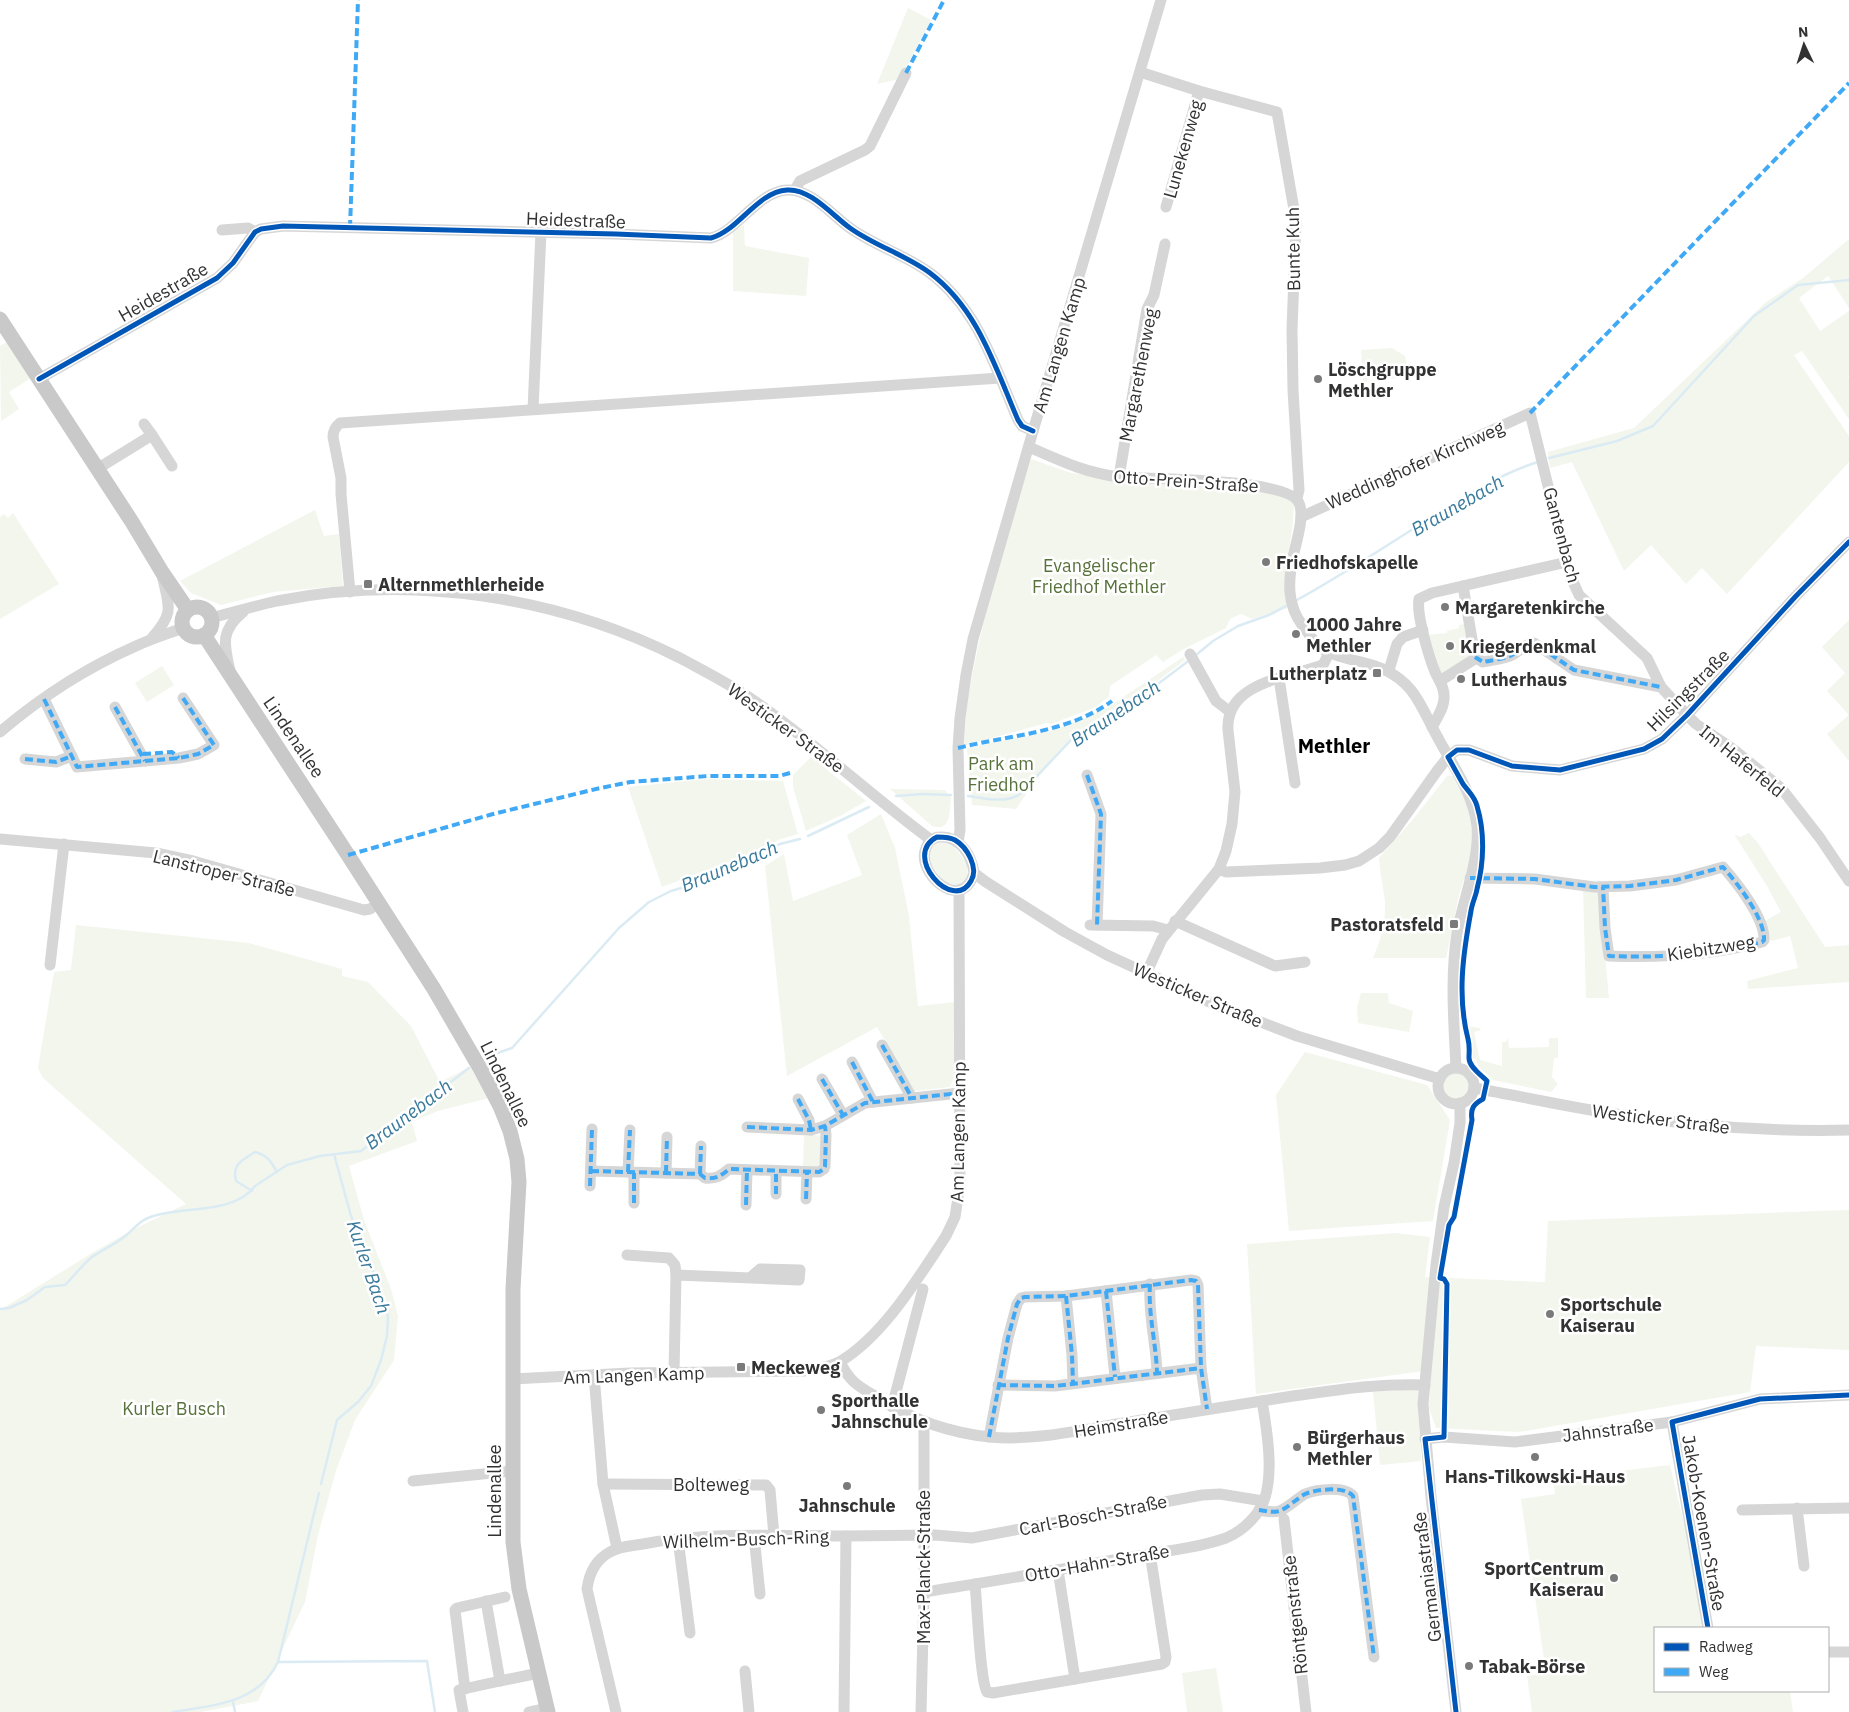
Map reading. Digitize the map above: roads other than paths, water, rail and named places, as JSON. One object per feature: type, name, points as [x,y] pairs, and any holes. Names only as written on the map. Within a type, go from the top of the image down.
[{"type":"main road","points":[[0,319],[188,610]]},
{"type":"main road","points":[[192,608],[206,610],[211,618],[211,628],[204,635],[194,637],[185,632],[183,628],[182,618],[192,608]]},
{"type":"main road","name":"Lindenallee","points":[[204,635],[379,903],[477,1062],[500,1106],[513,1141],[519,1182],[513,1289],[514,1564],[547,1710]]},
{"type":"street","name":"Am Langen Kamp","points":[[958,842],[960,830],[958,748],[966,675],[973,639],[1028,447],[1162,0]]},
{"type":"street","name":"Bunte Kuh","points":[[1140,72],[1277,112],[1296,221],[1292,339],[1294,419],[1299,490],[1297,498]]},
{"type":"street","name":"Heidestraße","points":[[39,379],[217,278],[233,263],[255,232],[261,229],[283,226],[711,238],[724,232],[771,196],[785,190],[795,190],[800,182],[870,146],[906,74]]},
{"type":"street","name":"Lunekenweg","points":[[1166,207],[1200,91]]},
{"type":"street","points":[[795,190],[819,202],[858,234],[928,272],[942,284],[971,316],[984,340],[1018,420],[1022,426],[1033,431]]},
{"type":"street","name":"Heidestraße","points":[[222,230],[248,228],[255,232]]},
{"type":"street","name":"Heidestraße","points":[[533,409],[541,232]]},
{"type":"street","name":"Margarethenweg","points":[[1119,477],[1147,309],[1154,295],[1165,244]]},
{"type":"street","points":[[350,592],[341,478],[333,437],[336,426],[340,423],[1000,378]]},
{"type":"street","name":"Weddinghofer Kirchweg","points":[[1300,517],[1530,413]]},
{"type":"street","name":"Gantenbach","points":[[1530,413],[1574,585],[1580,595],[1647,658],[1662,687],[1687,715]]},
{"type":"street","points":[[144,424],[172,466]]},
{"type":"street","points":[[97,469],[152,435]]},
{"type":"street","name":"Otto-Prein-Straße","points":[[1028,447],[1077,469],[1100,475],[1256,485],[1286,492],[1297,498]]},
{"type":"street","points":[[1297,498],[1300,517],[1289,583],[1291,603],[1308,633],[1321,648],[1329,653],[1389,670],[1411,690],[1469,794],[1475,814],[1478,838],[1458,926],[1452,975],[1456,1068]]},
{"type":"street","name":"Hilsingstraße","points":[[1448,757],[1458,750],[1469,750],[1512,766],[1544,770],[1565,769],[1644,749],[1662,739],[1687,715],[1796,596],[1849,542]]},
{"type":"street","points":[[1432,727],[1443,706],[1444,689],[1428,650],[1418,605],[1420,599],[1432,593],[1567,562]]},
{"type":"street","points":[[151,640],[165,622],[169,611],[162,572]]},
{"type":"street","points":[[1463,586],[1475,657],[1483,662],[1512,655],[1525,644],[1534,643],[1574,670],[1662,687]]},
{"type":"street","name":"Westicker Straße","points":[[211,618],[277,601],[350,592],[424,591],[481,596],[542,607],[591,621],[644,640],[704,670],[752,699],[931,840]]},
{"type":"street","points":[[232,677],[225,646],[226,634],[233,620],[246,609]]},
{"type":"street","points":[[0,732],[44,699],[97,666],[151,640],[183,628]]},
{"type":"street","points":[[1389,670],[1397,644],[1403,637],[1423,630]]},
{"type":"street","points":[[1146,974],[1162,939],[1219,869],[1226,851],[1232,824],[1235,792],[1227,720],[1229,711],[1241,696],[1256,687],[1323,665],[1329,653]]},
{"type":"street","points":[[1190,654],[1216,701],[1229,711]]},
{"type":"street","points":[[1440,681],[1475,657]]},
{"type":"street","points":[[1279,678],[1295,783]]},
{"type":"street","points":[[44,699],[77,767],[144,758],[180,758],[198,754],[214,745],[183,698]]},
{"type":"street","points":[[115,707],[144,758]]},
{"type":"street","name":"Im Haferfeld","points":[[1687,715],[1696,724],[1732,749],[1780,788],[1820,838],[1849,880]]},
{"type":"street","points":[[25,759],[56,762],[72,756]]},
{"type":"street","points":[[1219,869],[1226,872],[1311,868],[1345,865],[1360,861],[1379,848],[1390,837],[1430,779],[1448,757]]},
{"type":"street","points":[[1087,776],[1101,814],[1093,925],[1165,928],[1171,926],[1275,966],[1305,962]]},
{"type":"street","points":[[943,837],[958,842],[970,858],[974,873],[968,885],[959,890],[949,890],[940,886],[927,866],[924,851],[931,840],[943,837]]},
{"type":"street","name":"Lanstroper Straße","points":[[0,839],[156,853],[364,910],[370,909],[379,903]]},
{"type":"street","points":[[50,965],[64,844]]},
{"type":"street","name":"Kiebitzweg","points":[[1470,878],[1535,879],[1603,887],[1630,886],[1676,880],[1723,866],[1737,884],[1758,920],[1764,940],[1742,947],[1673,955],[1647,957],[1609,956],[1605,928],[1603,887]]},
{"type":"street","name":"Westicker Straße","points":[[974,873],[1065,932],[1146,974],[1276,1029],[1440,1079]]},
{"type":"street","name":"Am Langen Kamp","points":[[512,1379],[594,1375],[800,1371],[840,1362],[872,1336],[885,1322],[943,1241],[952,1226],[958,1204],[960,1184],[959,890]]},
{"type":"street","points":[[882,1045],[912,1098]]},
{"type":"street","points":[[852,1062],[874,1102]]},
{"type":"street","points":[[1456,1068],[1467,1072],[1474,1082],[1474,1088],[1470,1098],[1460,1103],[1450,1103],[1443,1098],[1439,1088],[1440,1079],[1446,1071],[1456,1068]]},
{"type":"street","points":[[822,1079],[843,1115]]},
{"type":"street","name":"Westicker Straße","points":[[1474,1088],[1601,1112],[1680,1123],[1753,1130],[1849,1130]]},
{"type":"street","points":[[747,1128],[811,1130],[825,1126],[865,1103],[960,1093]]},
{"type":"street","points":[[798,1099],[810,1120],[811,1130]]},
{"type":"street","name":"Germaniastraße","points":[[1456,1712],[1425,1439],[1423,1404],[1436,1265],[1444,1207],[1454,1163],[1460,1123],[1460,1103]]},
{"type":"street","points":[[591,1171],[700,1174],[705,1178],[720,1177],[729,1170],[819,1172],[824,1169],[825,1126]]},
{"type":"street","points":[[590,1186],[592,1129]]},
{"type":"street","points":[[630,1130],[634,1203]]},
{"type":"street","points":[[666,1173],[667,1137]]},
{"type":"street","points":[[700,1174],[701,1146]]},
{"type":"street","points":[[746,1170],[746,1205]]},
{"type":"street","points":[[776,1170],[776,1194]]},
{"type":"street","points":[[806,1172],[806,1199]]},
{"type":"street","points":[[627,1255],[669,1258],[675,1265],[674,1373]]},
{"type":"street","points":[[676,1275],[751,1277]]},
{"type":"street","points":[[989,1437],[1008,1338],[1019,1300],[1030,1296],[1050,1298],[1150,1284],[1196,1281],[1198,1285],[1201,1368],[1207,1409]]},
{"type":"street","points":[[1150,1284],[1149,1299],[1157,1372]]},
{"type":"street","points":[[892,1407],[923,1289]]},
{"type":"street","points":[[1106,1291],[1115,1377]]},
{"type":"street","points":[[1066,1296],[1073,1383]]},
{"type":"street","name":"Heimstraße","points":[[840,1362],[852,1382],[892,1407],[924,1422],[989,1437],[1010,1438],[1060,1434],[1262,1400],[1381,1384],[1425,1386]]},
{"type":"street","points":[[998,1385],[1036,1387],[1201,1368]]},
{"type":"street","points":[[594,1375],[603,1484],[617,1548]]},
{"type":"street","name":"Jahnstraße","points":[[1425,1439],[1444,1438],[1514,1442],[1672,1422],[1760,1400],[1849,1395]]},
{"type":"street","points":[[1262,1400],[1269,1460],[1261,1505],[1270,1512],[1282,1510],[1306,1494],[1314,1492],[1345,1490],[1353,1496],[1374,1657]]},
{"type":"street","name":"Max-Planck-Straße","points":[[921,1712],[924,1592],[924,1422]]},
{"type":"street","name":"Jakob-Koenen-Straße","points":[[1672,1422],[1708,1627]]},
{"type":"street","points":[[413,1481],[513,1471]]},
{"type":"street","name":"Bolteweg","points":[[603,1484],[766,1484],[770,1490],[774,1536]]},
{"type":"street","name":"Carl-Bosch-Straße","points":[[923,1536],[972,1538],[993,1535],[1202,1495],[1227,1495],[1261,1505]]},
{"type":"street","name":"Otto-Hahn-Straße","points":[[924,1592],[1058,1570],[1227,1537],[1244,1526],[1261,1505]]},
{"type":"street","points":[[1797,1508],[1804,1566]]},
{"type":"street","points":[[1742,1510],[1849,1508]]},
{"type":"street","name":"Röntgenstraße","points":[[1284,1519],[1306,1712]]},
{"type":"street","points":[[754,1536],[760,1594]]},
{"type":"street","name":"Wilhelm-Busch-Ring","points":[[616,1712],[587,1590],[588,1579],[595,1565],[608,1553],[617,1548],[678,1539],[754,1536],[923,1536]]},
{"type":"street","name":"Wilhelm-Busch-Ring","points":[[844,1712],[846,1536]]},
{"type":"street","points":[[678,1539],[690,1633]]},
{"type":"street","points":[[975,1584],[983,1672],[987,1692],[992,1693],[1162,1664],[1166,1658],[1150,1553]]},
{"type":"street","points":[[1058,1570],[1076,1679]]},
{"type":"street","points":[[466,1689],[454,1612],[457,1608],[505,1597]]},
{"type":"street","points":[[486,1601],[500,1681]]},
{"type":"street","points":[[1829,1652],[1849,1652]]},
{"type":"street","points":[[745,1671],[749,1712]]},
{"type":"street","points":[[462,1712],[459,1690],[539,1673]]},
{"type":"street","points":[[529,1712],[547,1710]]},
{"type":"waterway","name":"Braunebach","points":[[1549,458],[1617,441],[1653,426],[1754,316],[1798,285],[1849,280]]},
{"type":"waterway","name":"Braunebach","points":[[1295,601],[1475,491],[1512,472],[1538,462]]},
{"type":"waterway","name":"Braunebach","points":[[1196,655],[1213,641],[1238,626],[1269,615],[1288,605]]},
{"type":"waterway","name":"Braunebach","points":[[968,796],[1001,800],[1020,794],[1072,739],[1092,726],[1122,711],[1187,662]]},
{"type":"waterway","name":"Braunebach","points":[[896,796],[923,794],[951,795]]},
{"type":"waterway","name":"Braunebach","points":[[808,836],[869,807]]},
{"type":"waterway","name":"Braunebach","points":[[486,1057],[512,1048],[619,928],[649,902],[671,891],[698,883],[730,870],[780,844],[800,839]]},
{"type":"waterway","name":"Braunebach","points":[[0,1309],[9,1308],[27,1300],[45,1287],[65,1285],[92,1257],[127,1235],[145,1219],[160,1214],[219,1206],[233,1202],[287,1165],[320,1156],[361,1151],[469,1068]]},
{"type":"waterway","points":[[252,1191],[236,1181],[235,1170],[242,1160],[255,1152],[259,1153],[268,1159],[277,1172]]},
{"type":"waterway","name":"Kurler Bach","points":[[321,1484],[337,1420],[358,1402],[371,1386],[381,1360],[387,1336],[388,1317],[381,1292],[351,1216],[334,1154]]},
{"type":"waterway","name":"Kurler Bach","points":[[173,1712],[233,1700],[259,1687],[269,1676],[278,1662],[319,1493]]},
{"type":"waterway","points":[[278,1662],[427,1661],[435,1712]]},
{"type":"waterway","points":[[233,1702],[235,1712]]},
{"type":"place","name":"Löschgruppe Methler","points":[[1318,379]]},
{"type":"place","name":"Friedhofskapelle","points":[[1266,562]]},
{"type":"place","name":"Alternmethlerheide","points":[[368,584]]},
{"type":"place","name":"Margaretenkirche","points":[[1445,607]]},
{"type":"place","name":"1000 Jahre Methler","points":[[1296,634]]},
{"type":"place","name":"Kriegerdenkmal","points":[[1450,646]]},
{"type":"place","name":"Lutherplatz","points":[[1377,673]]},
{"type":"place","name":"Lutherhaus","points":[[1461,679]]},
{"type":"place","name":"Pastoratsfeld","points":[[1454,924]]},
{"type":"place","name":"Sportschule Kaiserau","points":[[1550,1314]]},
{"type":"place","name":"Meckeweg","points":[[741,1367]]},
{"type":"place","name":"Sporthalle Jahnschule","points":[[821,1410]]},
{"type":"place","name":"Bürgerhaus Methler","points":[[1297,1447]]},
{"type":"place","name":"Hans-Tilkowski-Haus","points":[[1535,1457]]},
{"type":"place","name":"Jahnschule","points":[[847,1486]]},
{"type":"place","name":"SportCentrum Kaiserau","points":[[1614,1578]]},
{"type":"place","name":"Tabak-Börse","points":[[1469,1666]]},
{"type":"district","name":"Methler","points":[[1334,745]]},
{"type":"park label","name":"Evangelischer Friedhof Methler","points":[[1099,575]]},
{"type":"park label","name":"Park am Friedhof","points":[[1001,773]]},
{"type":"park label","name":"Kurler Busch","points":[[174,1408]]}]
